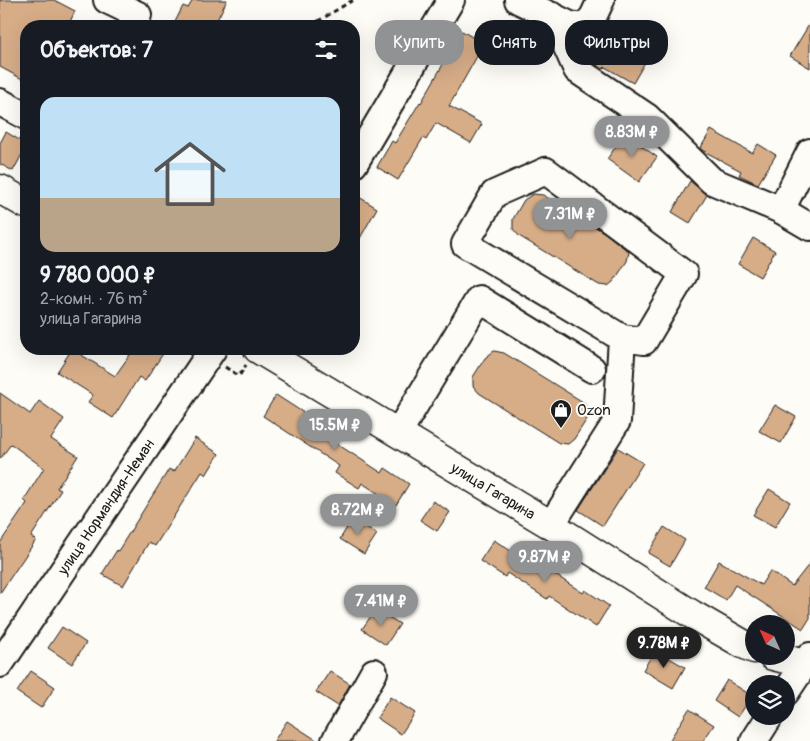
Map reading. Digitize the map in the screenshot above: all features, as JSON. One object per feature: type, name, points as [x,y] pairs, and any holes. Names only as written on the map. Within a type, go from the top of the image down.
[{"type":"main road","points":[[0,188],[20,200]]},
{"type":"main road","name":"улица Гагарина","points":[[268,355],[745,645]]},
{"type":"main road","points":[[795,659],[808,661]]},
{"type":"street","points":[[106,0],[139,14]]},
{"type":"street","points":[[360,154],[451,0]]},
{"type":"street","points":[[518,0],[570,25],[584,27],[593,17],[602,0]]},
{"type":"street","points":[[553,16],[577,70],[647,117],[712,181],[781,210],[810,227]]},
{"type":"street","points":[[0,102],[20,113]]},
{"type":"street","points":[[781,210],[810,152]]},
{"type":"street","points":[[546,171],[684,274],[644,341],[622,338],[465,244],[494,194],[546,171]]},
{"type":"street","points":[[398,433],[479,300],[592,369]]},
{"type":"street","points":[[551,526],[617,421],[622,338]]},
{"type":"street","name":"улица Нормандия-Неман","points":[[0,664],[209,355]]},
{"type":"street","points":[[795,679],[808,661]]},
{"type":"street","points":[[335,741],[374,672]]},
{"type":"street","points":[[754,741],[764,725]]},
{"type":"path","points":[[320,20],[352,0]]},
{"type":"building","points":[[0,0],[54,0],[75,11],[71,20],[20,20],[20,78],[0,67]]},
{"type":"building","points":[[193,0],[227,0],[217,20],[176,20],[183,6],[188,8]]},
{"type":"building","points":[[810,23],[810,68],[790,56]]},
{"type":"building","points":[[464,32],[474,38],[474,62],[449,106],[482,124],[471,143],[436,123],[426,140],[423,138],[398,180],[377,167],[392,141],[395,143],[443,65],[464,65]]},
{"type":"building","points":[[597,65],[643,65],[633,83],[605,67],[603,69]]},
{"type":"building","points":[[711,130],[752,153],[758,144],[776,155],[758,184],[739,175],[741,171],[700,149]]},
{"type":"building","points":[[6,132],[20,140],[20,158],[13,171],[0,164],[0,143]]},
{"type":"building","points":[[625,134],[657,157],[639,182],[607,159]]},
{"type":"building","points":[[690,181],[707,195],[690,223],[672,212]]},
{"type":"building","points":[[533,194],[543,195],[605,233],[629,252],[627,261],[614,281],[608,286],[599,285],[519,236],[513,229],[513,219],[524,200]]},
{"type":"building","points":[[360,198],[377,208],[360,238]]},
{"type":"building","points":[[753,238],[775,251],[760,277],[738,264]]},
{"type":"building","points":[[494,351],[504,353],[583,402],[589,410],[587,419],[574,439],[568,444],[559,443],[479,393],[473,386],[473,377],[485,358]]},
{"type":"building","points":[[68,355],[82,355],[115,376],[130,355],[162,355],[145,381],[139,377],[113,418],[88,402],[93,395],[57,372]]},
{"type":"building","points":[[0,393],[30,414],[39,401],[64,419],[51,439],[78,456],[57,488],[61,490],[31,537],[36,540],[0,593],[0,543],[27,503],[24,500],[44,468],[11,444],[0,459]]},
{"type":"building","points":[[276,395],[338,435],[334,442],[382,473],[385,468],[409,484],[396,505],[362,483],[359,488],[335,473],[339,466],[263,416]]},
{"type":"building","points":[[775,405],[796,417],[781,443],[759,431]]},
{"type":"building","points":[[195,438],[219,454],[206,475],[202,472],[155,546],[149,542],[123,586],[102,574],[169,469],[174,472]]},
{"type":"building","points":[[618,448],[643,463],[603,526],[578,510]]},
{"type":"building","points":[[769,489],[790,502],[775,527],[753,515]]},
{"type":"building","points":[[433,501],[450,512],[437,531],[420,520]]},
{"type":"building","points":[[353,518],[377,534],[364,554],[340,539]]},
{"type":"building","points":[[664,527],[685,540],[670,566],[648,553]]},
{"type":"building","points":[[494,540],[534,566],[536,562],[583,593],[585,590],[609,606],[596,627],[549,596],[547,599],[507,573],[505,577],[480,561]]},
{"type":"building","points":[[719,561],[761,585],[770,571],[792,586],[810,563],[810,618],[803,629],[795,624],[795,615],[781,615],[735,585],[726,600],[704,587]]},
{"type":"building","points":[[376,609],[400,624],[386,645],[362,629]]},
{"type":"building","points":[[62,627],[86,643],[72,664],[48,648]]},
{"type":"building","points":[[655,650],[685,667],[673,688],[643,670]]},
{"type":"building","points":[[31,671],[55,687],[41,708],[17,692]]},
{"type":"building","points":[[330,671],[350,684],[338,706],[316,692]]},
{"type":"building","points":[[727,680],[745,692],[745,706],[738,717],[714,701]]},
{"type":"building","points":[[390,697],[415,713],[401,734],[377,718]]},
{"type":"building","points":[[689,709],[714,725],[703,741],[669,741]]},
{"type":"building","points":[[287,721],[318,741],[274,741]]},
{"type":"place","name":"Ozon","points":[[561,429]]}]
